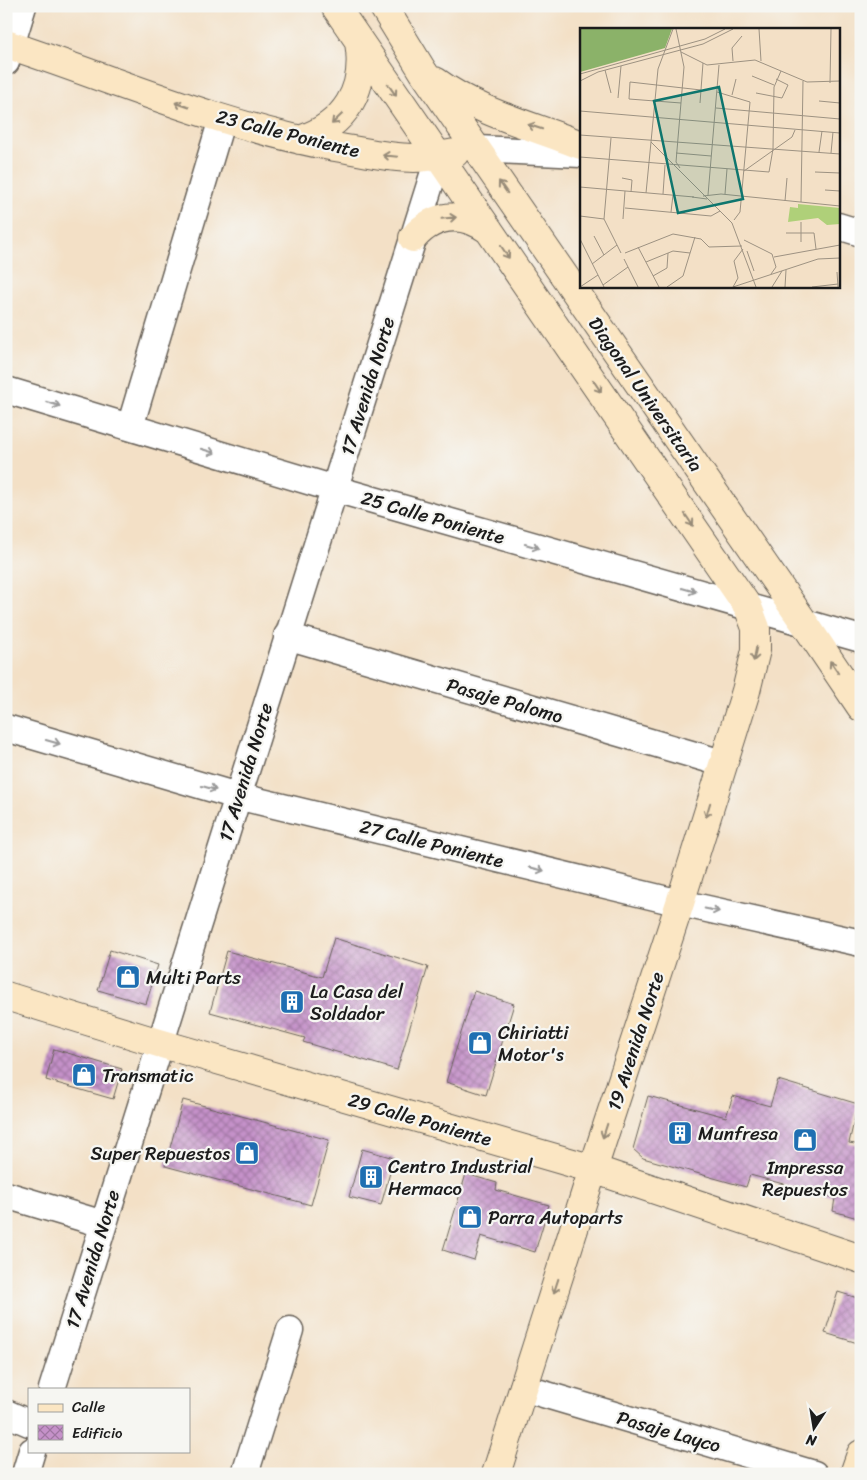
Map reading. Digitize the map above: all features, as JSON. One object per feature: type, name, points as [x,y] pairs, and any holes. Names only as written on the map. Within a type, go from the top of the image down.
[{"type":"main road","name":"Diagonal Universitaria","points":[[335,6],[748,607]]},
{"type":"main road","name":"Diagonal Universitaria","points":[[382,6],[424,73],[861,707]]},
{"type":"main road","points":[[300,140],[325,129],[337,120],[350,103],[358,84],[361,70],[359,42]]},
{"type":"main road","name":"23 Calle Poniente","points":[[8,50],[222,119],[300,140],[391,156],[414,158],[439,156],[477,149]]},
{"type":"main road","points":[[424,73],[446,89],[482,109],[580,144]]},
{"type":"main road","points":[[413,238],[432,222],[449,217],[467,218],[489,230]]},
{"type":"main road","name":"19 Avenida Norte","points":[[496,1474],[680,903],[722,763],[746,691],[756,650],[756,628],[748,607]]},
{"type":"main road","name":"29 Calle Poniente","points":[[6,996],[159,1043],[593,1169],[861,1259]]},
{"type":"main road","points":[[854,1474],[861,1454]]},
{"type":"street","points":[[8,50],[23,6]]},
{"type":"street","points":[[130,427],[222,119]]},
{"type":"street","name":"23 Calle Poniente","points":[[477,149],[530,150],[580,154]]},
{"type":"street","name":"17 Avenida Norte","points":[[52,1388],[159,1043],[439,156]]},
{"type":"street","points":[[840,227],[861,233]]},
{"type":"street","name":"25 Calle Poniente","points":[[6,390],[335,490],[861,639]]},
{"type":"street","name":"Pasaje Palomo","points":[[287,636],[722,763]]},
{"type":"street","name":"27 Calle Poniente","points":[[6,728],[237,796],[680,903],[861,943]]},
{"type":"street","points":[[6,1195],[103,1224]]},
{"type":"street","points":[[245,1474],[290,1330]]},
{"type":"street","name":"Pasaje Layco","points":[[523,1388],[814,1474]]},
{"type":"street","points":[[6,1413],[28,1423]]},
{"type":"street","points":[[25,1474],[32,1452]]},
{"type":"building","points":[[334,938],[428,967],[397,1070],[303,1042],[305,1038],[210,1012],[227,951],[322,977]]},
{"type":"building","name":"Multi Parts","points":[[110,950],[158,965],[146,1004],[98,990]]},
{"type":"building","name":"Chiriatti Motor's","points":[[474,991],[514,1004],[486,1095],[446,1082]]},
{"type":"building","name":"Transmatic","points":[[54,1049],[122,1069],[113,1099],[46,1080]]},
{"type":"building","points":[[778,1080],[858,1104],[849,1143],[861,1145],[861,1219],[833,1211],[835,1198],[750,1175],[746,1187],[643,1158],[633,1149],[648,1096],[726,1117],[733,1096],[770,1106]]},
{"type":"building","name":"Super Repuestos","points":[[183,1100],[329,1140],[311,1205],[165,1166]]},
{"type":"building","name":"Centro Industrial Hermaco","points":[[362,1149],[394,1158],[381,1205],[349,1197]]},
{"type":"building","points":[[466,1174],[497,1183],[496,1190],[549,1205],[535,1252],[481,1236],[474,1260],[443,1250]]},
{"type":"building","points":[[838,1292],[861,1299],[861,1344],[825,1333]]},
{"type":"place","name":"Multi Parts","points":[[128,977]]},
{"type":"place","name":"La Casa del Soldador","points":[[292,1002]]},
{"type":"place","name":"Chiriatti Motor's","points":[[480,1043]]},
{"type":"place","name":"Transmatic","points":[[84,1075]]},
{"type":"place","name":"Munfresa","points":[[680,1133]]},
{"type":"place","name":"Impressa Repuestos","points":[[805,1140]]},
{"type":"place","name":"Super Repuestos","points":[[247,1153]]},
{"type":"place","name":"Centro Industrial Hermaco","points":[[371,1177]]},
{"type":"place","name":"Parra Autoparts","points":[[470,1217]]}]
